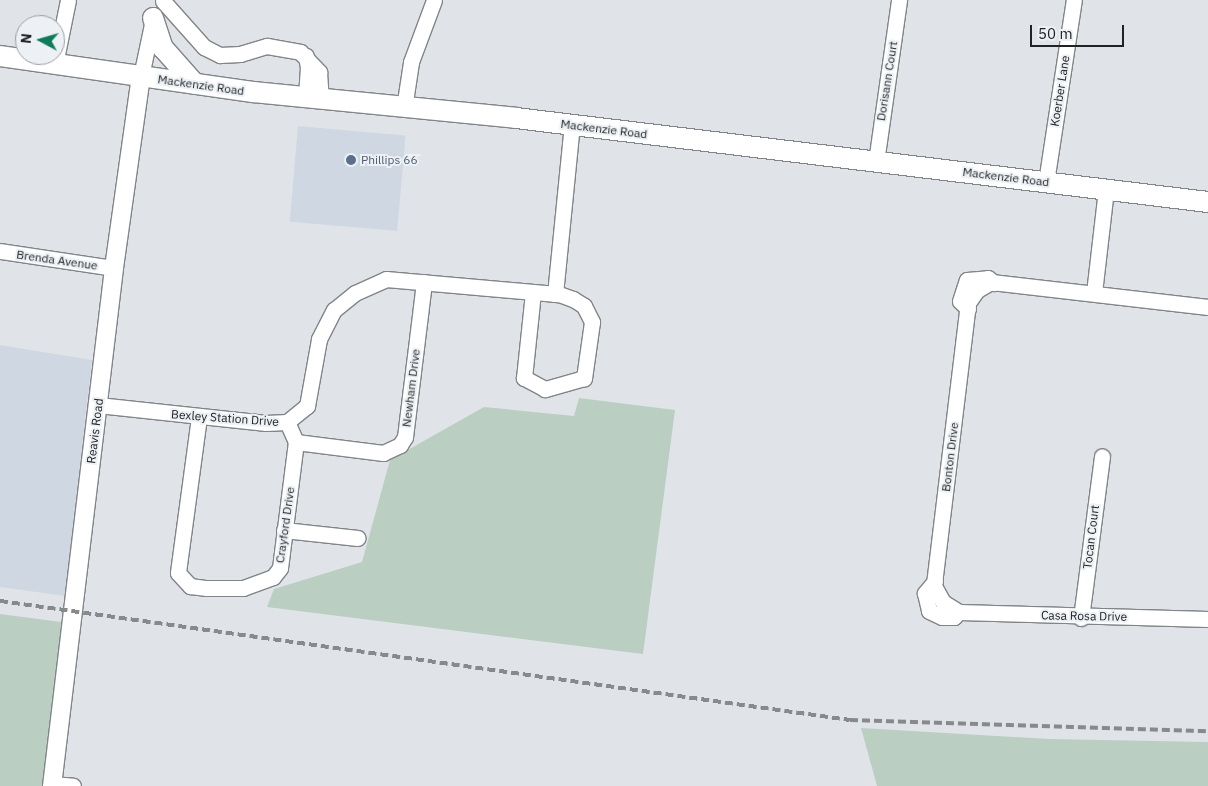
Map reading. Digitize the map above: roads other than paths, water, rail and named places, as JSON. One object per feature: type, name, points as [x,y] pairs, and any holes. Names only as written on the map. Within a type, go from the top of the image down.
[{"type":"main road","points":[[160,6],[163,48],[195,84]]},
{"type":"main road","name":"Mackenzie Road","points":[[0,56],[15,58]]},
{"type":"main road","name":"Mackenzie Road","points":[[62,65],[313,99],[572,125],[1208,202]]},
{"type":"street","points":[[65,15],[68,0]]},
{"type":"street","points":[[404,108],[411,62],[434,0]]},
{"type":"street","name":"Dorisann Court","points":[[876,162],[899,0]]},
{"type":"street","name":"Koerber Lane","points":[[1046,182],[1074,0]]},
{"type":"street","points":[[141,76],[160,6],[204,47],[212,52],[229,55],[266,46],[286,49],[306,56],[313,99]]},
{"type":"street","name":"Reavis Road","points":[[52,785],[114,268],[141,76]]},
{"type":"street","points":[[554,294],[572,125]]},
{"type":"street","points":[[1094,293],[1106,189]]},
{"type":"street","name":"Brenda Avenue","points":[[0,252],[114,268]]},
{"type":"street","name":"Bexley Station Drive","points":[[98,405],[199,417],[287,422],[308,406],[319,339],[334,310],[355,293],[386,279],[424,282],[533,292],[554,294],[573,299],[584,306],[592,322],[584,378],[545,388],[524,378],[533,292]]},
{"type":"street","name":"Newham Drive","points":[[296,442],[382,453],[400,445],[405,438],[424,282]]},
{"type":"street","name":"Bonton Drive","points":[[943,602],[935,581],[968,309],[977,290],[994,283],[1208,307]]},
{"type":"street","name":"Crayford Drive","points":[[199,417],[178,573],[180,580],[190,586],[225,589],[262,582],[273,577],[280,568],[296,442]]},
{"type":"street","points":[[287,422],[296,442]]},
{"type":"street","name":"Tocan Court","points":[[1081,618],[1102,456]]},
{"type":"street","points":[[284,530],[358,538]]},
{"type":"street","name":"Casa Rosa Drive","points":[[935,581],[925,594],[929,611],[942,617],[954,617],[959,612]]},
{"type":"street","name":"Casa Rosa Drive","points":[[943,602],[959,612],[1081,618],[1208,619]]},
{"type":"street","points":[[52,785],[73,786]]},
{"type":"railway","points":[[0,601],[850,720],[1208,731]]},
{"type":"place","name":"Phillips 66","points":[[351,160]]}]
